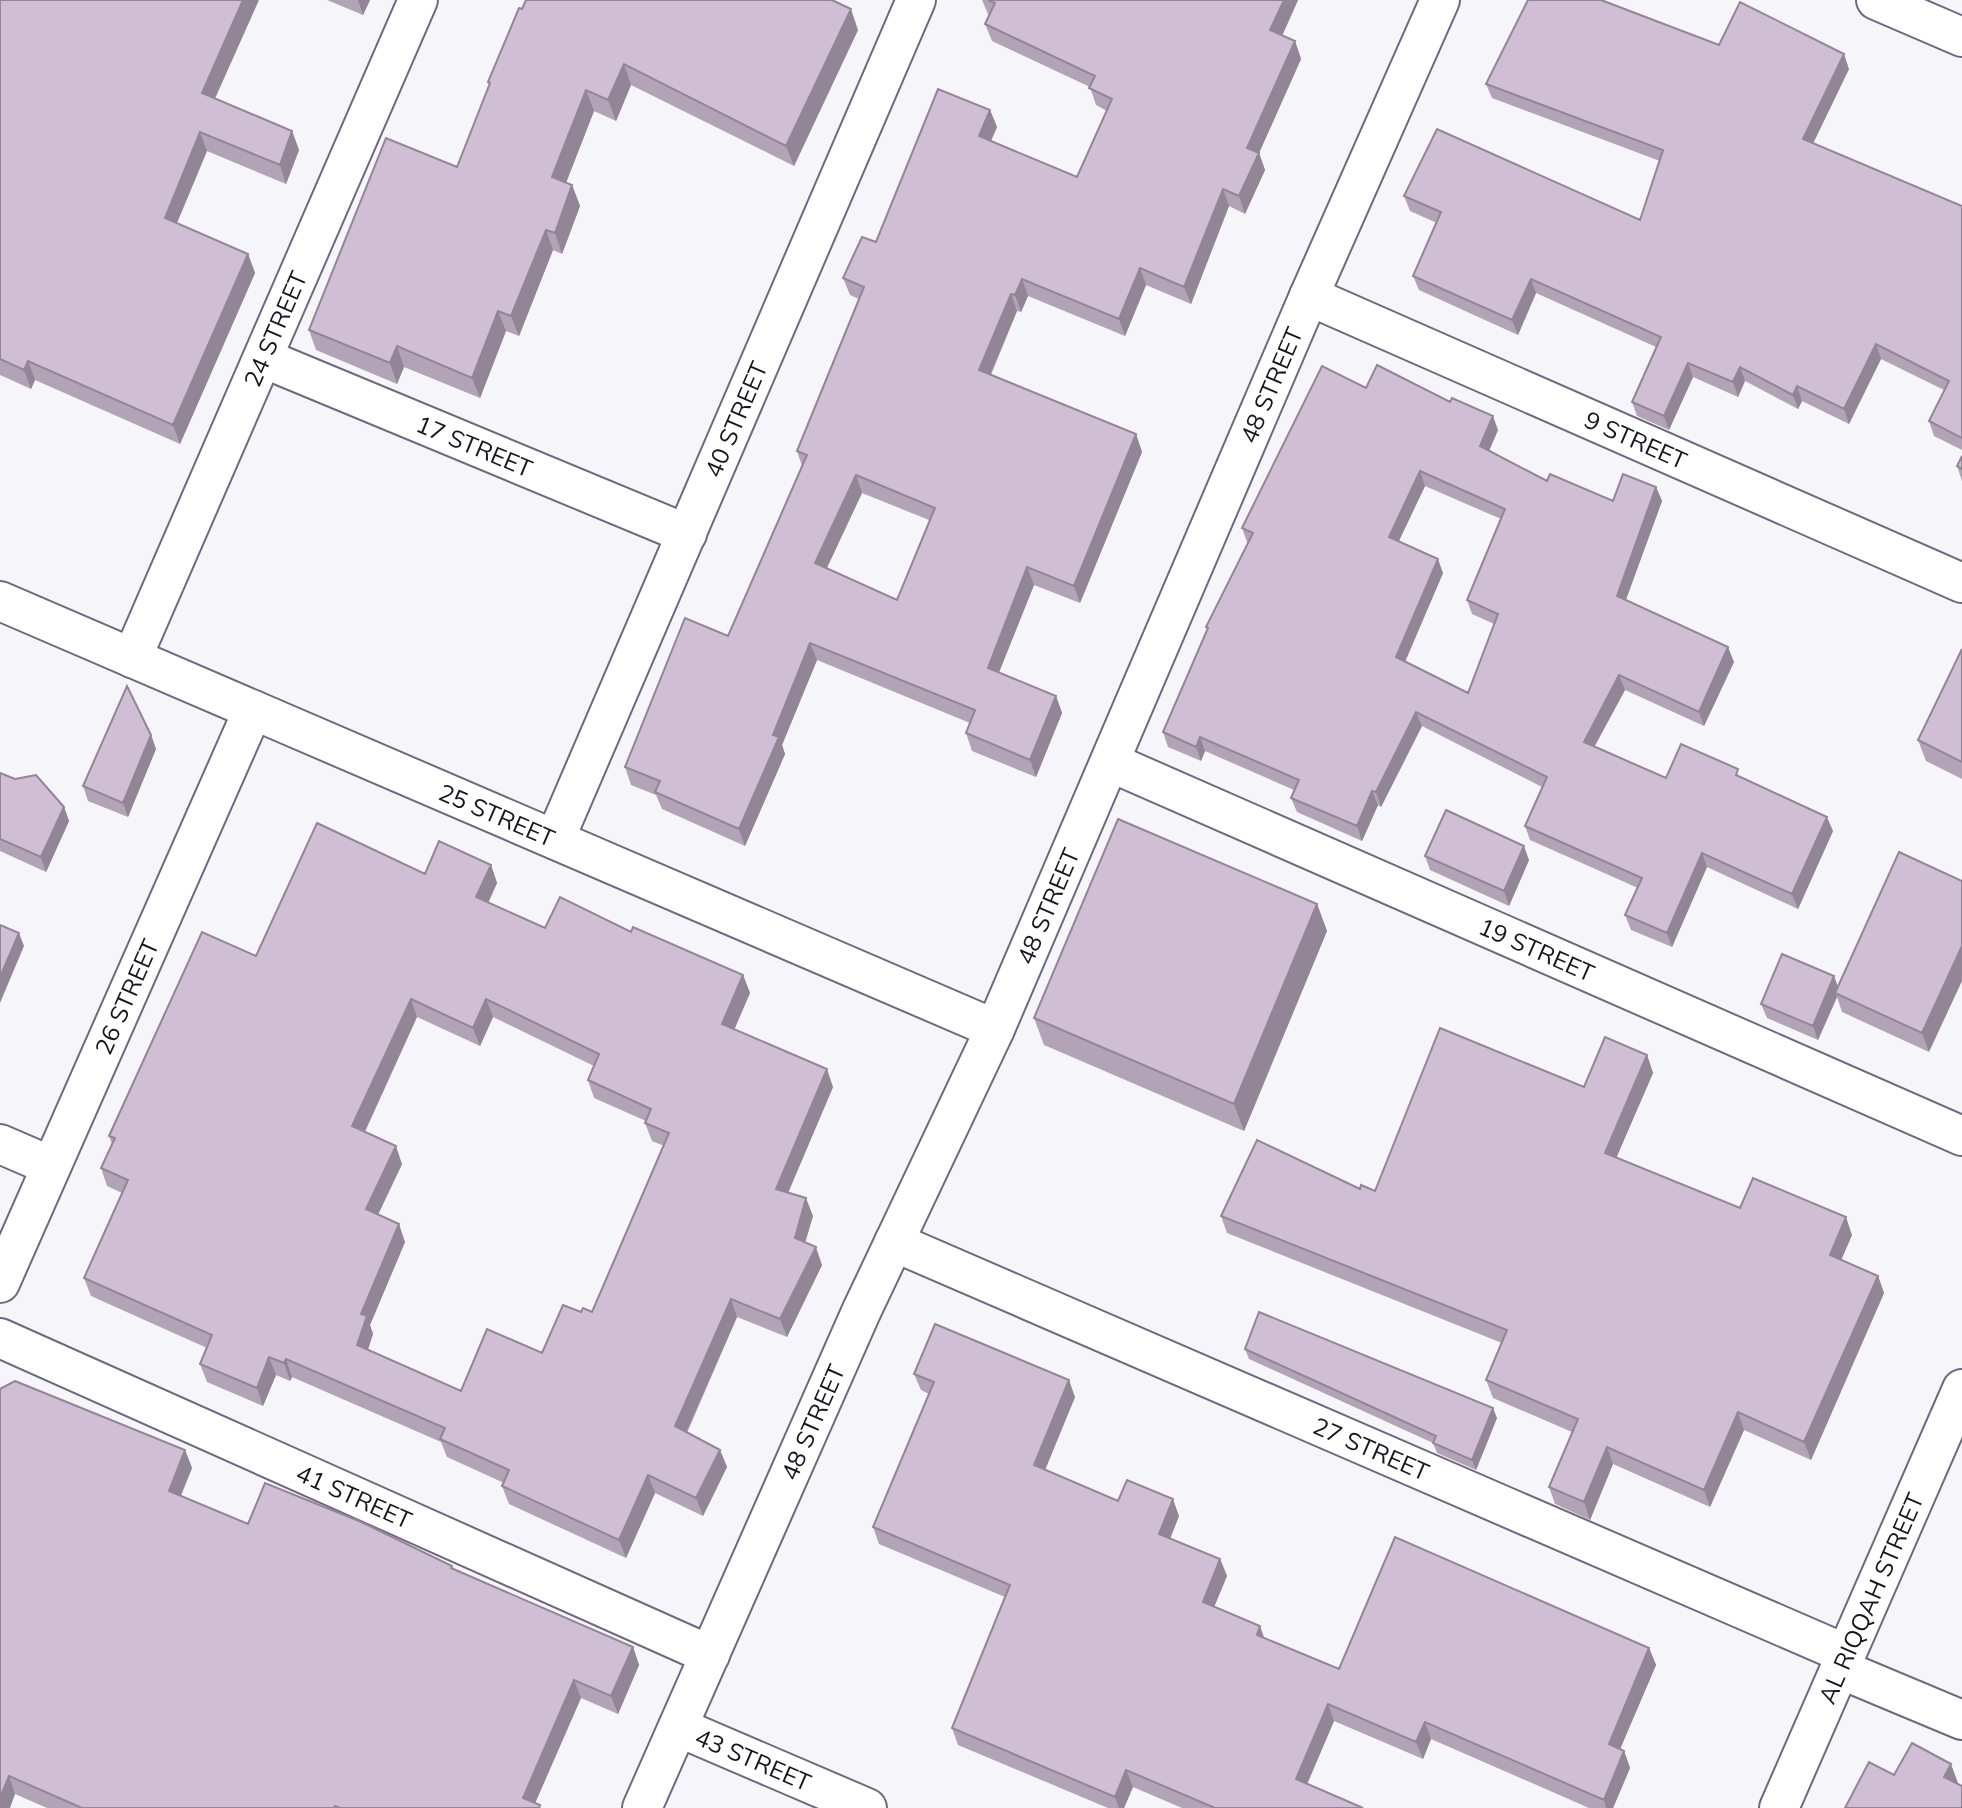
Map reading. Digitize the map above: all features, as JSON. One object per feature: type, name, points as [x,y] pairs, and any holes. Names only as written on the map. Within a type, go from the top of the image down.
[{"type":"street","name":"24 STREET","points":[[132,658],[418,0]]},
{"type":"street","name":"40 STREET","points":[[555,839],[916,0]]},
{"type":"street","name":"48 STREET","points":[[642,1808],[894,1242],[995,1029],[1309,296],[1440,0]]},
{"type":"street","points":[[1876,0],[1915,8],[1962,37]]},
{"type":"street","name":"9 STREET","points":[[1309,296],[1962,583]]},
{"type":"street","name":"17 STREET","points":[[263,358],[687,534]]},
{"type":"street","name":"25 STREET","points":[[0,601],[995,1029]]},
{"type":"street","name":"26 STREET","points":[[0,1283],[253,710]]},
{"type":"street","name":"19 STREET","points":[[1110,762],[1962,1136]]},
{"type":"street","points":[[0,1144],[51,1166]]},
{"type":"street","name":"27 STREET","points":[[894,1242],[1843,1662],[1962,1720]]},
{"type":"street","name":"41 STREET","points":[[0,1338],[709,1655]]},
{"type":"street","name":"AL RIQQAH STREET","points":[[1779,1808],[1962,1390]]},
{"type":"street","name":"43 STREET","points":[[678,1727],[867,1808]]},
{"type":"building","points":[[0,0],[243,0],[202,93],[292,131],[280,165],[200,132],[165,218],[248,254],[173,425],[28,361],[24,370],[0,359]]},
{"type":"building","points":[[526,0],[832,0],[851,9],[786,146],[624,64],[608,100],[586,90],[552,177],[572,185],[555,233],[546,230],[511,316],[498,311],[472,378],[397,346],[390,363],[309,330],[386,138],[457,167],[490,83],[488,82],[519,8],[522,9]]},
{"type":"building","points":[[988,0],[1284,0],[1270,30],[1295,41],[1247,148],[1259,153],[1239,196],[1223,189],[1184,287],[1140,268],[1119,319],[1022,279],[1015,295],[1011,294],[979,370],[1136,434],[1074,586],[1027,567],[988,668],[1056,696],[1030,760],[966,733],[975,710],[810,643],[773,735],[779,737],[739,829],[655,792],[660,781],[625,767],[685,618],[728,636],[807,455],[797,451],[864,287],[843,278],[862,237],[876,242],[938,89],[990,110],[979,136],[1077,177],[1112,99],[1089,88],[1095,76],[985,24],[995,3]],"holes":[[[856,475],[935,508],[897,600],[815,563]]]},
{"type":"building","points":[[1528,0],[1601,0],[1719,45],[1740,2],[1844,54],[1803,139],[1962,206],[1962,438],[1929,421],[1949,381],[1876,344],[1844,409],[1797,386],[1793,395],[1740,367],[1733,382],[1688,363],[1664,416],[1632,402],[1661,337],[1531,279],[1512,320],[1413,276],[1441,212],[1404,196],[1437,129],[1640,220],[1663,150],[1486,84]]},
{"type":"building","points":[[1377,365],[1450,402],[1452,398],[1493,416],[1480,446],[1547,481],[1550,474],[1613,501],[1623,474],[1656,487],[1617,596],[1728,647],[1699,712],[1619,675],[1584,742],[1666,778],[1681,744],[1738,769],[1736,775],[1827,817],[1792,894],[1702,853],[1667,933],[1625,915],[1642,878],[1525,826],[1547,777],[1416,712],[1376,792],[1372,791],[1357,826],[1291,798],[1299,780],[1200,737],[1196,747],[1163,732],[1208,628],[1206,627],[1253,533],[1242,528],[1322,366],[1366,388]],"holes":[[[1420,471],[1505,509],[1467,600],[1498,614],[1468,693],[1396,657],[1438,559],[1389,537]]]},
{"type":"building","points":[[1962,456],[1962,469],[1957,466]]},
{"type":"building","points":[[1962,649],[1962,762],[1918,740]]},
{"type":"building","points":[[127,686],[151,735],[123,803],[83,786]]},
{"type":"building","points":[[0,773],[15,779],[36,775],[64,807],[41,857],[0,839]]},
{"type":"building","points":[[1446,810],[1524,846],[1504,891],[1425,856]]},
{"type":"building","points":[[1118,819],[1317,904],[1234,1104],[1034,1018]]},
{"type":"building","points":[[317,823],[425,874],[439,841],[491,865],[476,897],[545,928],[560,897],[631,932],[633,927],[743,975],[722,1024],[827,1069],[776,1189],[806,1198],[795,1238],[816,1247],[780,1319],[731,1299],[675,1426],[720,1450],[696,1498],[648,1475],[619,1540],[502,1486],[509,1470],[440,1439],[445,1428],[286,1359],[284,1363],[269,1357],[257,1388],[200,1364],[212,1335],[84,1278],[128,1180],[101,1168],[115,1138],[109,1136],[202,932],[256,956]],"holes":[[[411,999],[473,1028],[486,999],[599,1054],[588,1080],[651,1109],[645,1123],[669,1133],[592,1312],[583,1308],[581,1312],[563,1305],[542,1353],[487,1329],[461,1391],[357,1345],[367,1316],[361,1314],[399,1224],[366,1209],[396,1146],[352,1126]]]},
{"type":"building","points":[[1899,852],[1962,881],[1962,946],[1922,1033],[1835,993]]},
{"type":"building","points":[[0,925],[19,933],[0,977]]},
{"type":"building","points":[[1782,954],[1834,976],[1813,1026],[1761,1004]]},
{"type":"building","points":[[1440,1028],[1584,1087],[1605,1037],[1647,1055],[1605,1153],[1740,1208],[1753,1178],[1846,1217],[1830,1255],[1878,1276],[1804,1442],[1738,1412],[1704,1490],[1607,1447],[1584,1502],[1549,1487],[1578,1419],[1486,1380],[1507,1330],[1221,1216],[1257,1140],[1360,1189],[1361,1185],[1375,1191]]},
{"type":"building","points":[[1259,1312],[1493,1408],[1472,1460],[1433,1443],[1436,1436],[1245,1349]]},
{"type":"building","points":[[935,1324],[1069,1380],[1034,1465],[1118,1501],[1127,1480],[1173,1499],[1159,1534],[1220,1559],[1203,1602],[1260,1626],[1257,1635],[1339,1669],[1395,1537],[1649,1648],[1609,1744],[1624,1751],[1604,1800],[1425,1722],[1416,1742],[1328,1704],[1296,1779],[1363,1808],[1215,1808],[1126,1770],[1115,1797],[952,1728],[1010,1585],[873,1527],[934,1382],[914,1374]]},
{"type":"building","points":[[15,1381],[185,1450],[169,1491],[248,1524],[265,1483],[359,1521],[452,1566],[451,1568],[633,1647],[611,1696],[574,1680],[523,1798],[540,1805],[539,1808],[82,1808],[9,1776],[0,1798],[0,1389]]},
{"type":"building","points":[[1912,1743],[1951,1764],[1944,1777],[1962,1786],[1962,1808],[1845,1808],[1869,1762],[1894,1775]]}]
